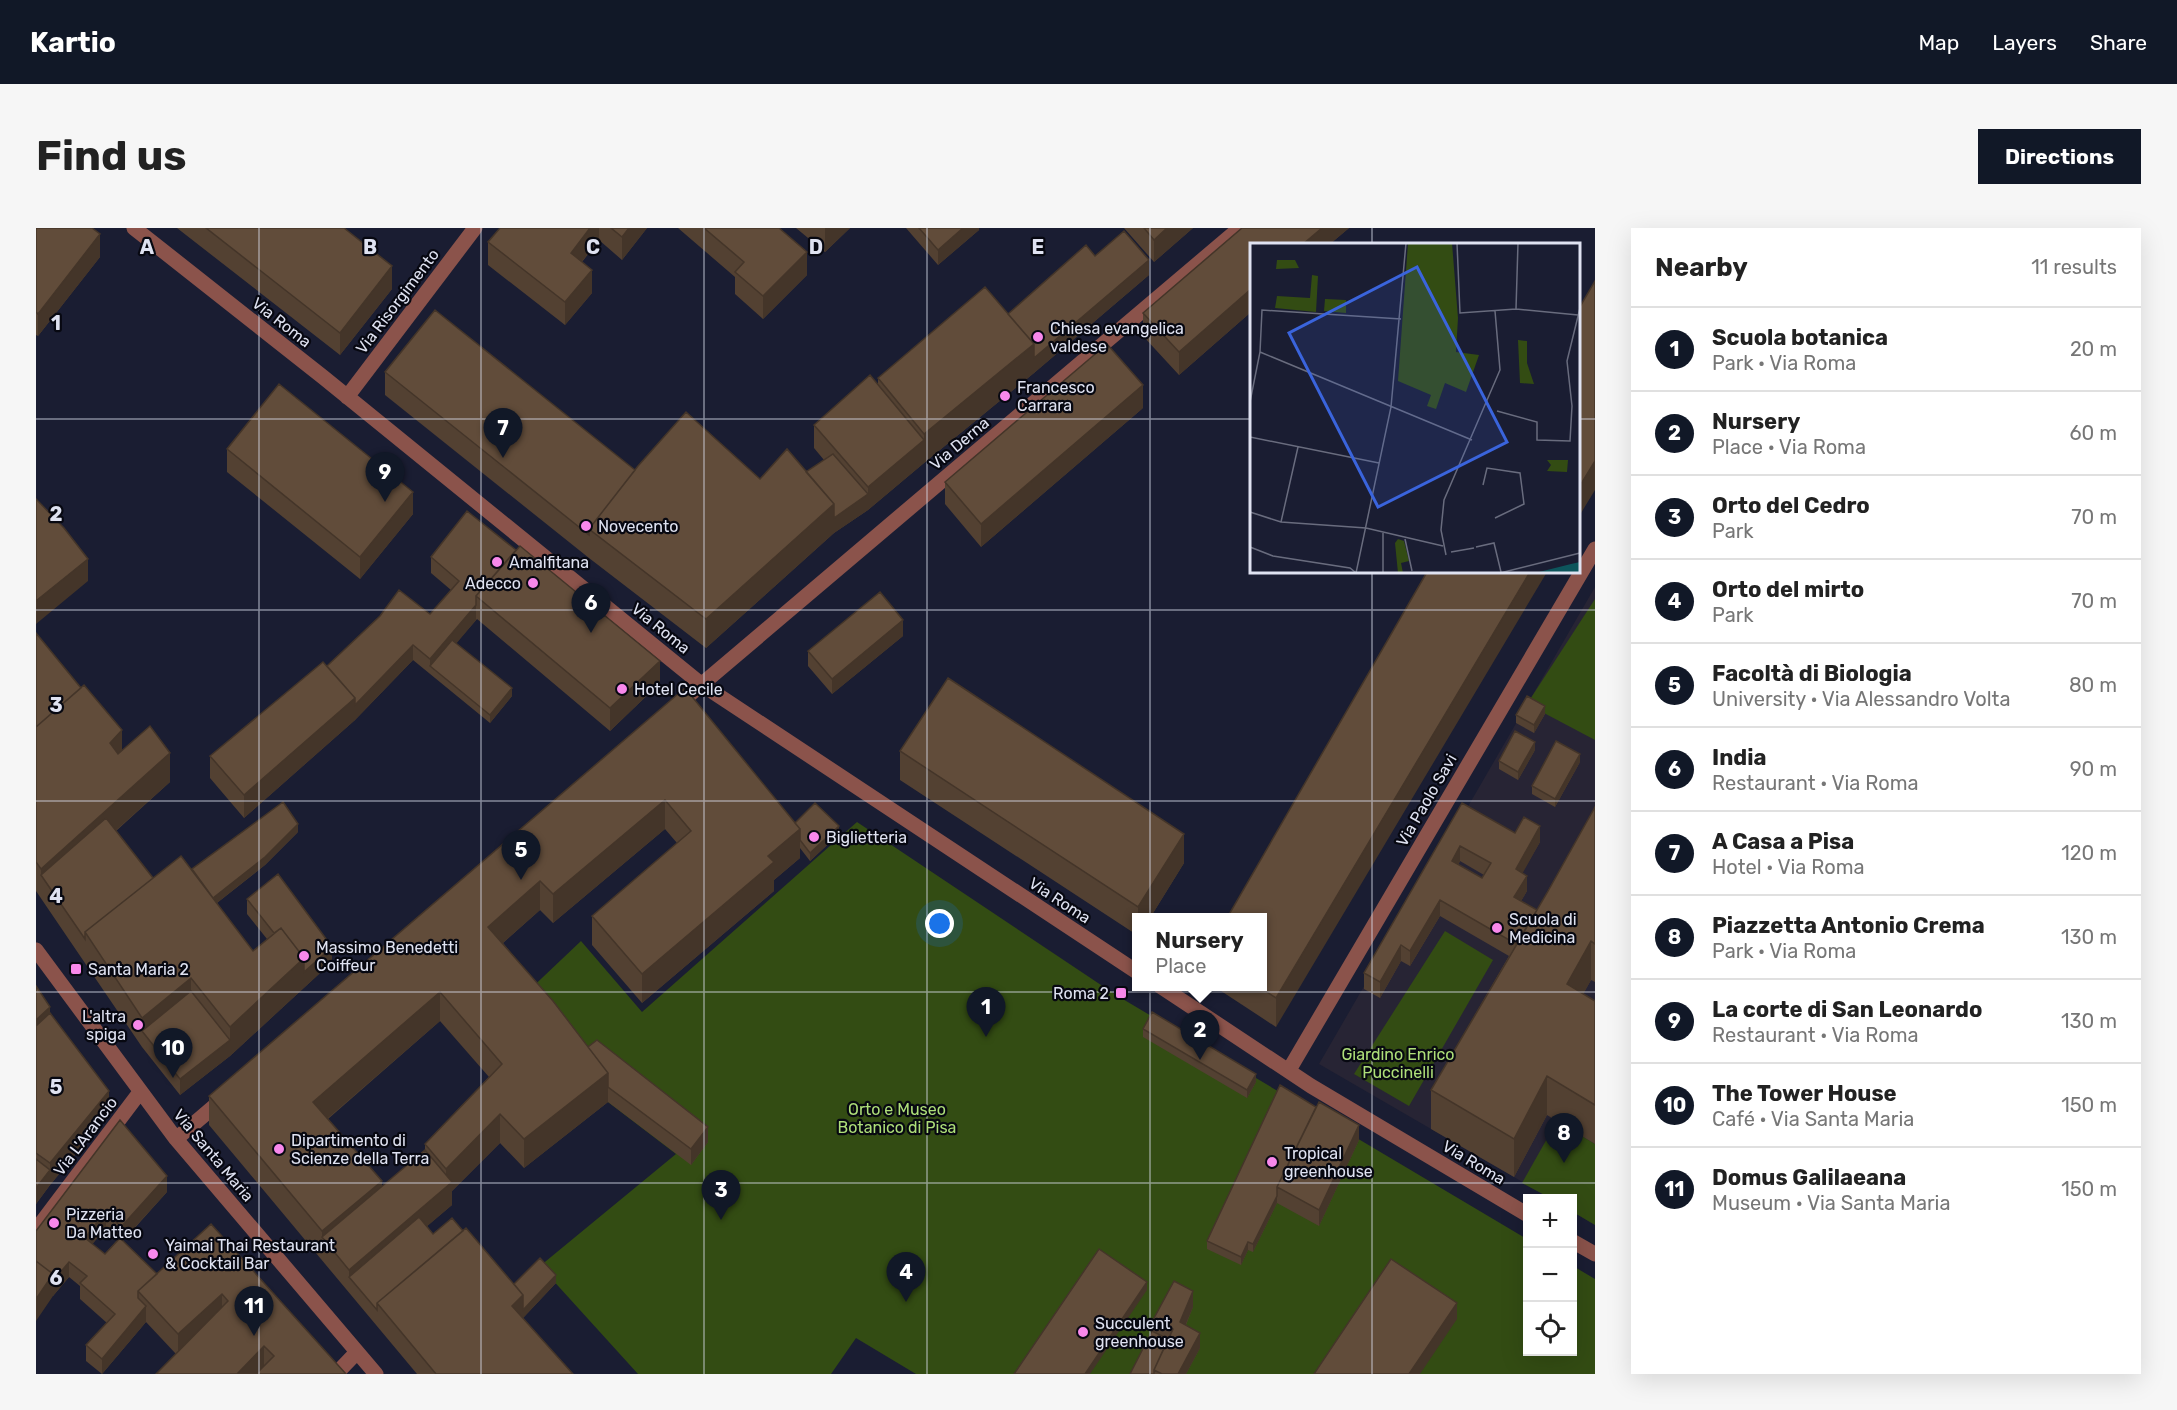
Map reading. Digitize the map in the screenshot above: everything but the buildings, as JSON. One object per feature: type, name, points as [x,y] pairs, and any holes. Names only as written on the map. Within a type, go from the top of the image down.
[{"type":"street","name":"Via Roma","points":[[134,228],[701,684],[1132,969]]},
{"type":"street","name":"Via Risorgimento","points":[[347,397],[475,228]]},
{"type":"street","name":"Via Derna","points":[[661,718],[1240,228]]},
{"type":"street","name":"Via Paolo Savi","points":[[1289,1070],[1595,549]]},
{"type":"street","name":"Via Santa Maria","points":[[36,950],[176,1139],[376,1374]]},
{"type":"street","name":"Via Roma","points":[[1166,991],[1311,1086],[1523,1213]]},
{"type":"street","points":[[176,1139],[239,1084]]},
{"type":"street","name":"Via L'Arancio","points":[[36,1230],[140,1092]]},
{"type":"street","points":[[1577,1244],[1595,1254]]},
{"type":"street","points":[[336,1374],[357,1352]]},
{"type":"shaded area","name":"Scuola di Medicina","points":[[1595,587],[1595,1225],[1577,1214],[1577,1194],[1543,1194],[1319,1064]]},
{"type":"green space","points":[[1595,599],[1595,740],[1527,704]]},
{"type":"green space","name":"Orto e Museo Botanico di Pisa","points":[[857,822],[1116,995],[1523,1237],[1523,1356],[1577,1356],[1577,1268],[1595,1279],[1595,1374],[916,1374],[856,1338],[831,1374],[638,1374],[540,1266],[676,1154],[608,1102],[523,996],[581,941],[642,1012]]},
{"type":"green space","name":"Giardino Enrico Puccinelli","points":[[1445,931],[1493,960],[1409,1106],[1354,1074]]},
{"type":"green space","points":[[1557,1121],[1595,1144],[1595,1225],[1577,1214],[1577,1194],[1543,1194],[1522,1183]]},
{"type":"place","name":"Chiesa evangelica valdese","points":[[1038,337]]},
{"type":"place","name":"Francesco Carrara","points":[[1005,396]]},
{"type":"place","name":"A Casa a Pisa","points":[[503,458]]},
{"type":"place","name":"La corte di San Leonardo","points":[[385,502]]},
{"type":"place","name":"Novecento","points":[[586,526]]},
{"type":"place","name":"Amalfitana","points":[[497,562]]},
{"type":"place","name":"Adecco","points":[[533,583]]},
{"type":"place","name":"India","points":[[591,633]]},
{"type":"place","name":"Hotel Cecile","points":[[622,689]]},
{"type":"place","name":"Biglietteria","points":[[814,837]]},
{"type":"place","name":"Facoltà di Biologia","points":[[521,880]]},
{"type":"place","name":"Scuola di Medicina","points":[[1497,928]]},
{"type":"place","name":"Massimo Benedetti Coiffeur","points":[[304,956]]},
{"type":"place","name":"Santa Maria 2","points":[[76,969]]},
{"type":"place","name":"Roma 2","points":[[1121,993]]},
{"type":"place","name":"L'altra spiga","points":[[138,1025]]},
{"type":"place","name":"Scuola botanica","points":[[986,1037]]},
{"type":"place","name":"Nursery","points":[[1200,1060]]},
{"type":"place","name":"The Tower House","points":[[173,1078]]},
{"type":"place","name":"Dipartimento di Scienze della Terra","points":[[279,1149]]},
{"type":"place","name":"Tropical greenhouse","points":[[1272,1162]]},
{"type":"place","name":"Piazzetta Antonio Crema","points":[[1564,1163]]},
{"type":"place","name":"Orto del Cedro","points":[[721,1220]]},
{"type":"place","name":"Pizzeria Da Matteo","points":[[54,1223]]},
{"type":"place","name":"Yaimai Thai Restaurant & Cocktail Bar","points":[[153,1254]]},
{"type":"place","name":"Orto del mirto","points":[[906,1302]]},
{"type":"place","name":"Succulent greenhouse","points":[[1083,1332]]},
{"type":"place","name":"Domus Galilaeana","points":[[254,1336]]}]
